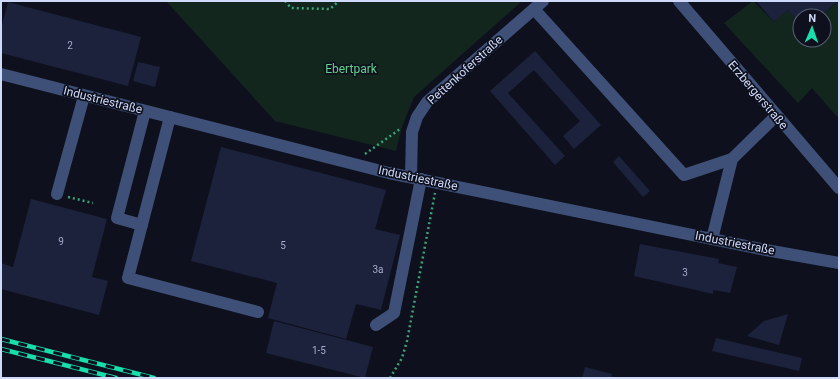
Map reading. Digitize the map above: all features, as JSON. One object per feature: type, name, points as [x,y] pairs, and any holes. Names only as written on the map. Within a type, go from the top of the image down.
[{"type":"street","name":"Erzbergerstraße","points":[[679,1],[839,188]]},
{"type":"street","points":[[539,5],[684,176],[732,159],[776,116]]},
{"type":"street","name":"Pettenkoferstraße","points":[[376,325],[394,314],[416,178],[412,132],[417,117],[427,102],[539,5]]},
{"type":"street","name":"Industriestraße","points":[[1,74],[351,163],[416,178],[712,239],[839,263]]},
{"type":"street","points":[[57,194],[84,96]]},
{"type":"street","points":[[142,225],[117,218],[145,111]]},
{"type":"street","points":[[170,117],[128,278],[258,312]]},
{"type":"street","points":[[712,239],[732,159]]},
{"type":"path","points":[[285,1],[291,8],[330,9],[339,1]]},
{"type":"path","points":[[351,163],[417,117]]},
{"type":"path","points":[[390,378],[402,358],[407,341],[437,182]]},
{"type":"path","points":[[57,194],[93,203]]},
{"type":"green space","name":"Ebertpark","points":[[166,1],[522,1],[414,97],[402,127],[396,151],[275,121]]},
{"type":"green space","points":[[753,1],[774,22],[788,10],[792,15],[792,48],[832,48],[832,8],[830,8],[839,1],[839,119],[812,88],[798,103],[724,23]]},
{"type":"building","points":[[756,1],[838,1],[830,8],[792,8],[792,15],[788,10],[774,22]]},
{"type":"building","points":[[8,2],[141,37],[128,86],[1,53],[1,28]]},
{"type":"building","points":[[535,51],[601,125],[574,149],[563,136],[580,121],[534,70],[508,93],[565,156],[555,165],[490,91]]},
{"type":"building","points":[[138,62],[160,67],[155,87],[133,81]]},
{"type":"building","points":[[221,147],[386,190],[375,229],[400,235],[381,310],[356,304],[346,339],[268,318],[277,283],[191,261]]},
{"type":"building","points":[[619,156],[650,191],[643,197],[613,162]]},
{"type":"building","points":[[31,199],[107,219],[92,277],[108,281],[99,315],[1,289],[1,263],[13,267]]},
{"type":"building","points":[[640,244],[719,259],[718,263],[737,267],[730,293],[713,290],[713,294],[634,276]]},
{"type":"building","points":[[788,314],[779,345],[747,336],[764,321]]},
{"type":"building","points":[[274,321],[373,347],[365,378],[266,353]]},
{"type":"building","points":[[716,338],[802,358],[799,371],[712,351]]},
{"type":"building","points":[[585,367],[612,374],[611,378],[582,378]]},
{"type":"railway","points":[[1,339],[154,378]]},
{"type":"railway","points":[[1,349],[116,378]]}]
